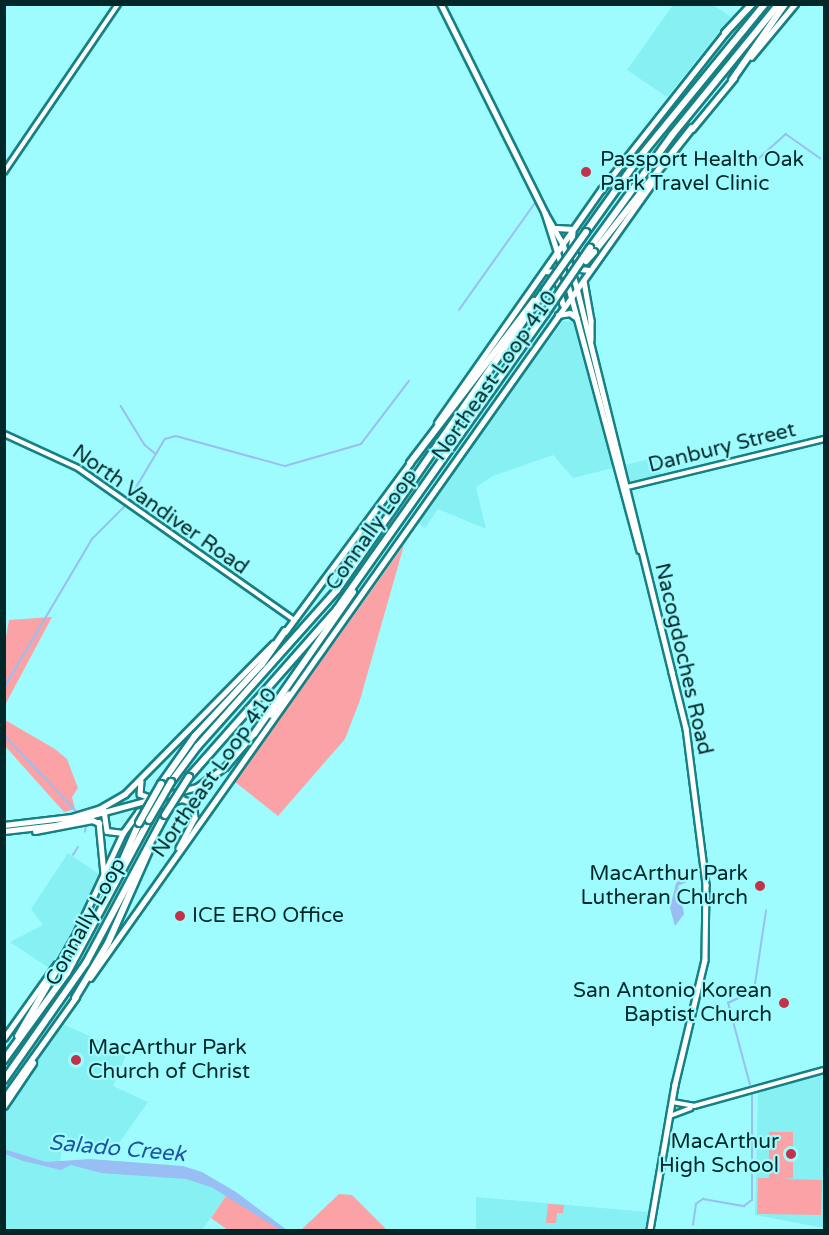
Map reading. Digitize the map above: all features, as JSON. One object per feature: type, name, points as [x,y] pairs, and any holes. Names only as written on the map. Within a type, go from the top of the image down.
[{"type":"highway","points":[[725,33],[750,4]]},
{"type":"highway","name":"Connally Loop","points":[[4,1059],[67,973],[104,908],[149,820],[171,782],[196,747],[310,625],[337,590],[638,159],[765,4]]},
{"type":"highway","name":"Connally Loop","points":[[4,1080],[86,963],[165,815],[189,777],[228,728],[318,634],[672,135],[779,4]]},
{"type":"highway","points":[[732,80],[785,4]]},
{"type":"highway","points":[[592,250],[692,128]]},
{"type":"highway","points":[[410,463],[509,330],[545,290]]},
{"type":"highway","points":[[254,734],[325,636],[382,546]]},
{"type":"highway","points":[[104,908],[139,823],[162,784],[195,736],[262,664],[285,631]]},
{"type":"highway","points":[[75,998],[108,943],[165,815]]},
{"type":"highway","points":[[4,1059],[75,938]]},
{"type":"main road","name":"Nacogdoches Road","points":[[441,4],[544,213],[558,250],[642,555],[686,728],[707,895],[705,960],[672,1102],[650,1230]]},
{"type":"main road","name":"Northeast Loop 410","points":[[4,1098],[311,667],[571,295],[692,128],[795,4]]},
{"type":"main road","name":"Northeast Loop 410","points":[[101,810],[142,779],[294,620],[410,463],[558,250],[653,119],[725,33]]},
{"type":"main road","name":"Nacogdoches Road","points":[[544,213],[563,244],[577,288],[642,555]]},
{"type":"main road","points":[[554,227],[564,231],[573,229],[572,244],[580,269],[592,268]]},
{"type":"main road","points":[[544,271],[556,272],[564,295],[561,310]]},
{"type":"main road","points":[[585,278],[583,287],[591,320],[590,344]]},
{"type":"main road","points":[[558,315],[570,313],[578,318]]},
{"type":"main road","points":[[4,825],[59,819],[157,798],[211,778],[254,734],[311,667]]},
{"type":"main road","points":[[142,779],[140,794],[157,798]]},
{"type":"main road","points":[[4,1038],[75,938],[123,833],[138,812],[188,800],[196,808],[195,818],[170,866]]},
{"type":"main road","points":[[101,810],[107,831],[123,833]]},
{"type":"main road","points":[[101,810],[99,823],[104,876]]},
{"type":"main road","points":[[26,830],[101,810]]},
{"type":"main road","points":[[4,831],[49,831],[92,820],[99,823]]},
{"type":"main road","points":[[4,1106],[41,1048]]},
{"type":"street","points":[[4,172],[118,4]]},
{"type":"street","name":"North Vandiver Road","points":[[4,434],[53,453],[294,620]]},
{"type":"street","name":"Danbury Street","points":[[627,487],[825,438]]},
{"type":"street","points":[[670,1116],[694,1106],[825,1070]]},
{"type":"street","points":[[672,1102],[694,1106]]},
{"type":"shaded area","points":[[673,5],[713,5],[731,17],[667,97],[627,70]]},
{"type":"shaded area","points":[[563,321],[573,322],[613,468],[573,478],[553,455],[493,476],[476,487],[486,529],[438,509],[425,528],[417,522]]},
{"type":"shaded area","points":[[657,457],[661,474],[629,482],[625,465]]},
{"type":"shaded area","points":[[404,545],[360,700],[345,739],[278,816],[235,782]]},
{"type":"shaded area","points":[[52,617],[5,705],[5,643],[9,620]]},
{"type":"shaded area","points":[[5,720],[55,749],[67,759],[78,788],[72,797],[75,809],[64,812],[5,746]]},
{"type":"shaded area","points":[[68,853],[99,874],[84,915],[49,968],[10,942],[43,925],[31,909]]},
{"type":"shaded area","points":[[688,874],[689,881],[678,886],[684,914],[675,926],[670,908],[676,883]]},
{"type":"shaded area","points":[[63,1024],[127,1053],[113,1086],[148,1102],[114,1150],[63,1142],[59,1170],[71,1165],[186,1179],[213,1188],[226,1196],[202,1230],[5,1230],[5,1109]]},
{"type":"shaded area","name":"MacArthur High School","points":[[824,1074],[824,1228],[755,1215],[758,1093]]},
{"type":"shaded area","points":[[769,1132],[793,1132],[793,1178],[784,1179],[822,1180],[821,1215],[757,1214],[758,1178],[769,1178]]},
{"type":"shaded area","points":[[4,1149],[46,1162],[90,1159],[183,1166],[202,1172],[236,1192],[287,1230],[280,1230],[213,1188],[186,1179],[101,1173],[71,1165],[61,1170],[23,1161],[5,1154]]},
{"type":"shaded area","points":[[339,1194],[352,1195],[387,1230],[301,1230]]},
{"type":"shaded area","points":[[226,1196],[238,1201],[280,1230],[228,1230],[211,1218]]},
{"type":"shaded area","points":[[476,1197],[648,1212],[645,1230],[476,1230]]},
{"type":"shaded area","points":[[548,1204],[564,1205],[563,1213],[557,1213],[556,1223],[546,1223]]},
{"type":"waterway","points":[[756,161],[786,134],[820,158]]},
{"type":"waterway","points":[[459,310],[535,203]]},
{"type":"waterway","points":[[128,501],[165,439],[176,436],[285,466],[361,444],[409,381]]},
{"type":"waterway","points":[[121,406],[145,445],[155,453]]},
{"type":"waterway","points":[[4,688],[92,539],[126,505]]},
{"type":"waterway","points":[[4,735],[77,812]]},
{"type":"waterway","points":[[85,832],[86,825]]},
{"type":"waterway","points":[[73,855],[78,847]]},
{"type":"waterway","points":[[750,1085],[728,1003],[754,991],[766,911]]},
{"type":"waterway","points":[[693,1225],[696,1204],[703,1199],[744,1206],[752,1200],[752,1095]]},
{"type":"place","name":"Passport Health Oak Park Travel Clinic","points":[[586,172]]},
{"type":"place","name":"MacArthur Park Lutheran Church","points":[[760,886]]},
{"type":"place","name":"ICE ERO Office","points":[[180,916]]},
{"type":"place","name":"San Antonio Korean Baptist Church","points":[[784,1003]]},
{"type":"place","name":"MacArthur Park Church of Christ","points":[[76,1060]]},
{"type":"place","name":"MacArthur High School","points":[[791,1154]]},
{"type":"water label","name":"Salado Creek","points":[[117,1149]]}]
